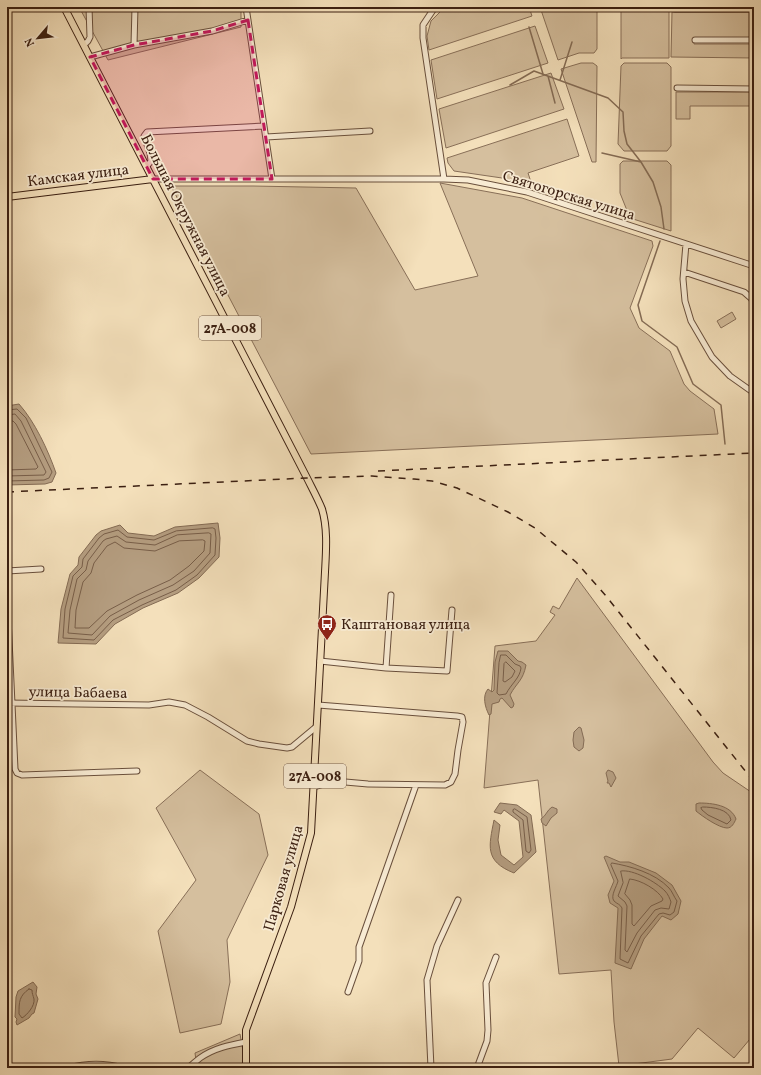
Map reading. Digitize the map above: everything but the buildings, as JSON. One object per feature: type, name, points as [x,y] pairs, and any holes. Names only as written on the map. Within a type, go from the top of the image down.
[{"type":"main road","name":"Большая Окружная улица","points":[[64,7],[307,478]]},
{"type":"main road","name":"Камская улица","points":[[7,198],[153,179]]},
{"type":"main road","name":"Парковая улица","points":[[246,1068],[246,1030],[290,907],[311,834],[326,572],[326,533],[322,509],[307,478]]},
{"type":"street","points":[[84,45],[90,37],[89,7]]},
{"type":"street","points":[[134,45],[135,7]]},
{"type":"street","points":[[246,7],[272,179]]},
{"type":"street","points":[[435,7],[422,25],[444,179]]},
{"type":"street","points":[[676,9],[754,9]]},
{"type":"street","points":[[90,57],[134,45],[212,32],[248,20]]},
{"type":"street","points":[[695,40],[754,40]]},
{"type":"street","points":[[677,88],[754,89]]},
{"type":"street","points":[[146,166],[151,161],[144,136],[147,132],[264,126]]},
{"type":"street","points":[[266,137],[370,131]]},
{"type":"street","name":"Святогорская улица","points":[[153,179],[468,180],[527,192],[754,266]]},
{"type":"street","points":[[686,244],[683,279],[685,301],[691,321],[712,357],[730,376],[754,393]]},
{"type":"street","points":[[684,272],[744,292],[752,299],[754,351]]},
{"type":"street","points":[[753,405],[754,398]]},
{"type":"street","points":[[7,571],[41,569]]},
{"type":"street","points":[[386,668],[390,595]]},
{"type":"street","points":[[7,596],[10,703],[15,769],[22,775],[137,771]]},
{"type":"street","points":[[320,661],[386,668],[447,671],[452,610]]},
{"type":"street","name":"улица Бабаева","points":[[10,703],[149,705],[169,702],[185,704],[247,741],[287,748],[292,747],[316,727]]},
{"type":"street","points":[[314,787],[334,781],[368,784],[445,785],[451,782],[455,774],[463,722],[462,717],[318,705]]},
{"type":"street","points":[[348,992],[359,961],[359,947],[416,784]]},
{"type":"street","points":[[431,1068],[427,980],[437,946],[458,900]]},
{"type":"street","points":[[477,1068],[487,1041],[486,983],[496,957]]},
{"type":"street","points":[[188,1068],[195,1066],[199,1058],[212,1051],[221,1047],[246,1042]]},
{"type":"street","points":[[68,1068],[92,1064],[124,1068]]},
{"type":"highlighted area","points":[[248,20],[272,179],[153,179],[90,57],[134,45],[212,31]]},
{"type":"shaded area","points":[[79,7],[241,7],[241,27],[108,60]]},
{"type":"shaded area","points":[[445,7],[529,7],[532,16],[429,50],[427,36],[431,21]]},
{"type":"shaded area","points":[[540,7],[597,7],[597,49],[594,53],[579,53],[558,60]]},
{"type":"shaded area","points":[[621,7],[669,7],[669,58],[621,59]]},
{"type":"shaded area","points":[[672,12],[754,12],[754,38],[694,38],[694,44],[754,44],[754,58],[671,57]]},
{"type":"shaded area","points":[[535,26],[548,63],[437,99],[431,60]]},
{"type":"shaded area","points":[[581,63],[593,63],[597,66],[596,162],[592,162],[561,69]]},
{"type":"shaded area","points":[[624,63],[667,63],[671,67],[671,146],[667,151],[624,151],[618,144],[621,66]]},
{"type":"shaded area","points":[[551,73],[564,109],[446,148],[439,109]]},
{"type":"shaded area","points":[[676,92],[754,92],[754,106],[690,106],[690,119],[676,119]]},
{"type":"shaded area","points":[[567,119],[579,156],[528,173],[532,185],[502,178],[454,171],[448,163],[447,158]]},
{"type":"shaded area","points":[[623,161],[667,161],[671,165],[671,231],[630,218],[620,193],[620,164]]},
{"type":"shaded area","points":[[440,183],[522,198],[652,241],[653,246],[630,308],[639,328],[670,351],[684,384],[690,391],[714,409],[718,434],[311,454],[171,186],[356,188],[415,290],[478,276]]},
{"type":"shaded area","points":[[732,312],[736,319],[721,328],[717,321]]},
{"type":"shaded area","points":[[577,578],[713,762],[723,773],[751,792],[754,796],[754,1042],[750,1039],[734,1058],[698,1028],[672,1059],[619,1066],[614,1022],[611,970],[559,974],[538,780],[484,788],[495,646],[536,641],[555,615],[550,612],[553,606],[559,609]]},
{"type":"shaded area","points":[[200,770],[259,814],[268,855],[227,940],[230,982],[221,1024],[180,1033],[158,931],[196,880],[156,808]]},
{"type":"shaded area","points":[[240,1034],[246,1068],[197,1068],[195,1053]]},
{"type":"water","points":[[19,404],[36,428],[49,455],[56,473],[52,482],[45,484],[7,485],[7,406]]},
{"type":"water","points":[[218,523],[220,538],[219,557],[199,578],[178,593],[143,608],[115,624],[96,644],[58,643],[61,609],[70,574],[78,565],[79,557],[96,535],[101,531],[120,525],[128,533],[154,536],[175,527]]},
{"type":"water","points":[[498,651],[508,651],[518,661],[526,665],[521,678],[510,695],[514,704],[513,707],[511,708],[502,698],[499,702],[492,704],[491,714],[489,715],[485,705],[485,695],[488,689],[492,692],[494,690],[495,662]]},
{"type":"water","points":[[579,727],[581,728],[584,740],[583,748],[579,751],[574,747],[573,740],[574,732]]},
{"type":"water","points":[[608,770],[613,772],[616,778],[611,787],[609,783],[607,783],[606,773]]},
{"type":"water","points":[[500,803],[517,805],[531,815],[536,852],[514,873],[498,863],[493,858],[491,852],[490,845],[494,820],[500,825],[498,840],[501,855],[514,865],[523,857],[519,821],[504,810],[501,814],[494,812]]},
{"type":"water","points":[[696,804],[715,804],[726,808],[734,814],[736,819],[733,825],[727,828],[706,819],[696,811]]},
{"type":"water","points":[[552,807],[557,809],[557,813],[551,818],[546,826],[542,823],[541,819]]},
{"type":"water","points":[[606,856],[620,862],[629,862],[656,873],[672,885],[681,901],[678,914],[671,920],[662,916],[644,939],[631,969],[615,963],[618,908],[610,903],[608,895],[614,881],[604,857]]},
{"type":"water","points":[[33,982],[37,987],[36,994],[38,999],[34,1013],[29,1018],[17,1025],[17,1019],[15,1017],[16,997],[18,991]]},
{"type":"waterway","points":[[529,27],[543,74]]},
{"type":"waterway","points":[[560,80],[572,42]]},
{"type":"waterway","points":[[510,85],[534,71],[608,98],[623,112],[624,131],[627,144],[641,162],[653,182],[661,207],[664,229]]},
{"type":"waterway","points":[[548,76],[555,103]]},
{"type":"waterway","points":[[602,153],[641,162]]},
{"type":"waterway","points":[[660,241],[638,305],[642,321],[677,347],[693,384],[721,405],[725,444]]},
{"type":"railway","points":[[378,471],[754,453]]},
{"type":"railway","points":[[7,492],[372,476],[432,481],[457,488],[508,512],[535,528],[576,562],[606,596],[754,782]]},
{"type":"place","name":"Каштановая улица","points":[[327,641]]}]
